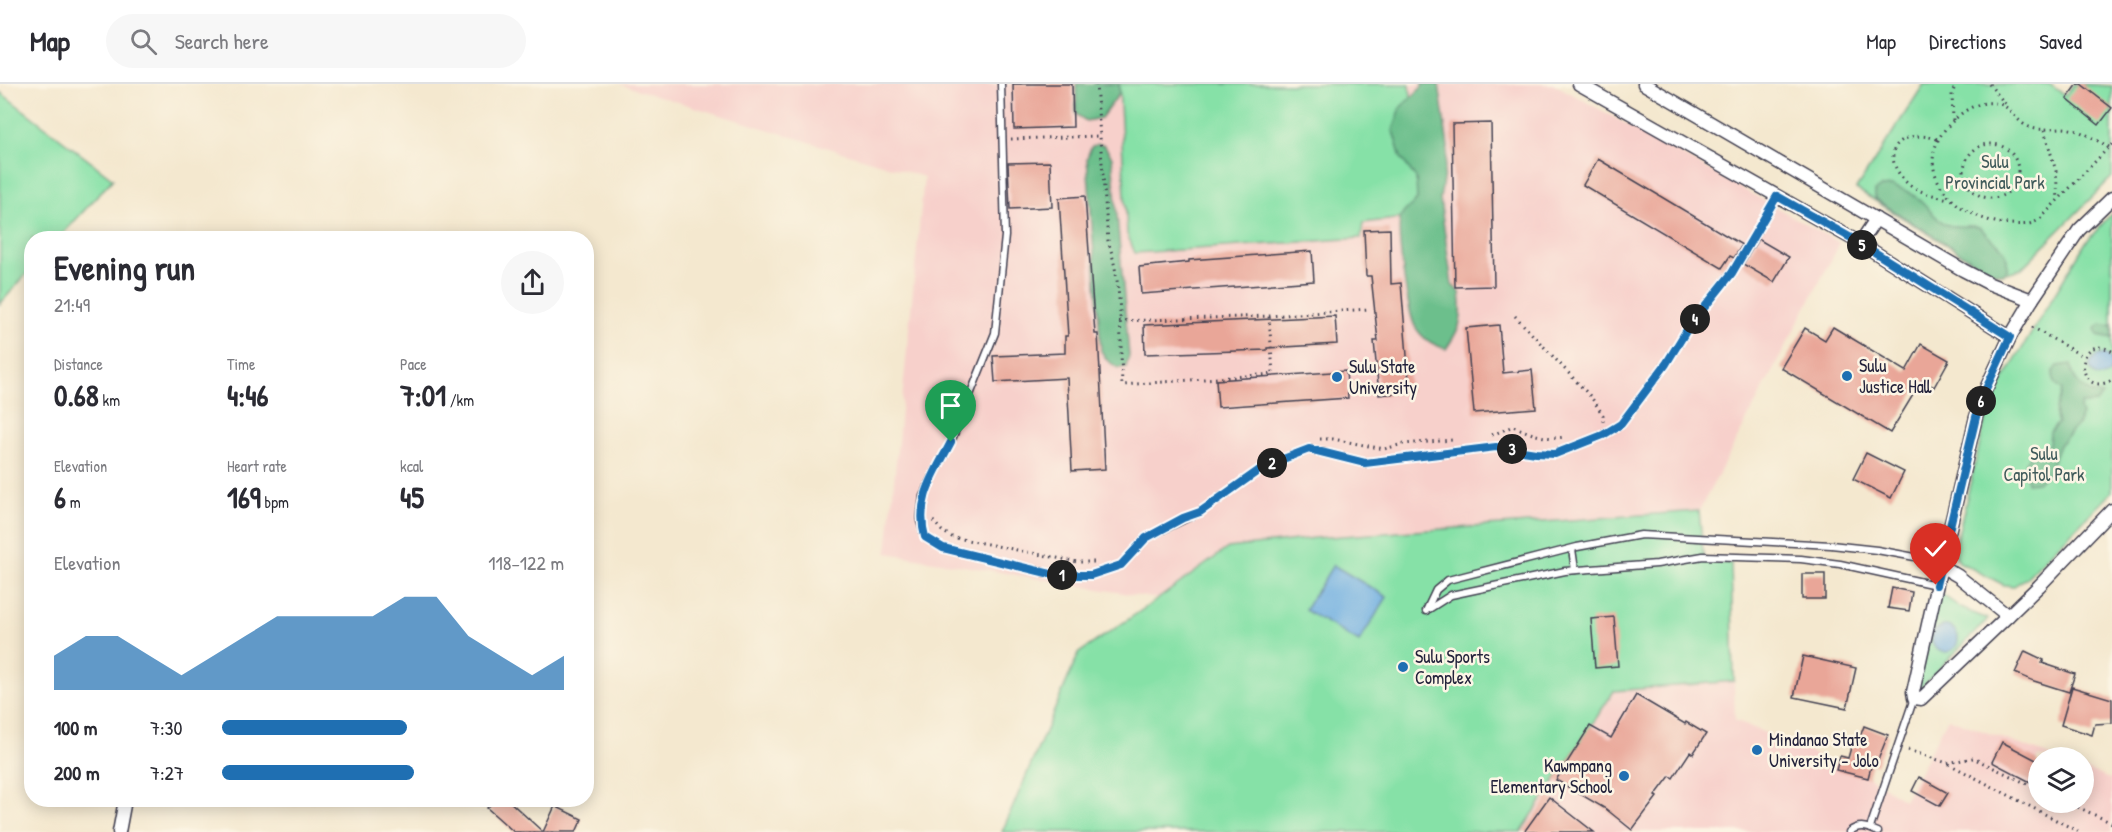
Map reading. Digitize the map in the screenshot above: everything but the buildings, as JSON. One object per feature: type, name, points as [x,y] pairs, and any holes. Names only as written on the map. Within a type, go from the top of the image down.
[{"type":"street","points":[[1580,84],[1860,243],[2010,337]]},
{"type":"street","points":[[1644,84],[1990,284],[2032,300]]},
{"type":"street","points":[[2112,198],[2079,230],[2032,300],[2010,337],[1984,393],[1976,417],[1936,585],[1913,692],[1914,698],[1921,699],[2039,586],[2112,510]]},
{"type":"street","points":[[1860,243],[1876,219]]},
{"type":"street","points":[[1941,564],[2008,616]]},
{"type":"street","points":[[119,832],[124,807]]},
{"type":"lane","points":[[1001,84],[1005,236],[995,333],[951,442],[923,496],[920,521],[925,537],[943,548],[1055,575],[1091,575],[1121,565],[1146,538],[1183,518],[1200,512],[1265,466],[1309,449],[1365,463],[1496,447],[1555,454],[1603,435],[1621,424],[1666,364],[1688,328],[1732,273],[1777,196]]},
{"type":"lane","points":[[1936,585],[1840,564],[1801,559],[1703,556],[1657,564],[1575,570],[1450,595],[1426,611],[1436,590],[1448,580],[1572,549],[1641,535],[1831,545],[1877,550],[1941,564]]},
{"type":"lane","points":[[1572,549],[1575,570]]},
{"type":"lane","points":[[1870,828],[1914,698]]},
{"type":"lane","points":[[1849,832],[1861,827],[1878,832]]},
{"type":"path","points":[[1096,84],[1108,241],[1114,258],[1122,385],[1273,374],[1269,316]]},
{"type":"path","points":[[1953,120],[1953,94],[1956,84]]},
{"type":"path","points":[[1989,84],[2027,127],[2044,130],[2064,128],[2085,134],[2109,147]]},
{"type":"path","points":[[2008,107],[1995,103],[1978,105],[1963,111],[1945,128],[1934,145],[1934,164],[1939,184],[1950,199],[1964,210],[1995,223],[2025,225],[2037,222],[2112,144]]},
{"type":"path","points":[[2044,130],[2056,171],[2058,200]]},
{"type":"path","points":[[1938,139],[1916,135],[1904,138],[1897,144],[1893,153],[1894,165],[1906,182],[1920,191],[1950,199]]},
{"type":"path","points":[[1002,139],[1099,136]]},
{"type":"path","points":[[2000,145],[2008,149],[2017,163],[2018,172],[2013,187],[1999,196],[1990,198],[1974,192],[1968,185],[1964,167],[1973,150],[1981,146],[2000,145]]},
{"type":"path","points":[[1119,321],[1269,316],[1369,309]]},
{"type":"path","points":[[2021,319],[2084,357]]},
{"type":"path","points":[[2112,351],[2100,347],[2088,352],[2084,357],[2082,368],[2088,379],[2098,384],[2112,380]]},
{"type":"path","points":[[1898,747],[1947,763],[2079,832]]},
{"type":"path","points":[[1947,763],[1972,758],[2028,784]]},
{"type":"path","points":[[2091,813],[2112,823]]},
{"type":"shaded area","name":"Sulu State University","points":[[619,84],[1554,84],[1840,243],[1699,511],[1315,538],[1228,548],[1158,599],[887,553],[924,177]]},
{"type":"shaded area","points":[[1734,681],[1735,720],[1872,779],[1904,800],[1948,718],[2028,748],[2028,813],[2094,813],[2094,773],[2112,780],[2112,832],[1521,832],[1614,691]]},
{"type":"green space","points":[[1076,84],[1119,84],[1119,94],[1101,118],[1086,121],[1076,114]]},
{"type":"green space","points":[[1119,84],[1410,84],[1419,216],[1363,223],[1361,238],[1135,253],[1127,234]]},
{"type":"green space","points":[[1422,84],[1439,84],[1448,147],[1440,199],[1452,285],[1460,292],[1461,309],[1458,328],[1446,349],[1429,341],[1416,328],[1409,308],[1401,254],[1401,217],[1417,200],[1416,178],[1401,158],[1393,131],[1401,107],[1422,87]]},
{"type":"green space","name":"Sulu Provincial Park","points":[[1924,84],[2049,84],[2065,95],[2074,84],[2112,86],[2112,177],[2021,269],[2002,274],[1990,272],[1856,189]]},
{"type":"green space","points":[[0,92],[113,179],[65,231],[24,231],[24,277],[0,304]]},
{"type":"green space","points":[[1097,144],[1104,145],[1112,157],[1129,356],[1126,367],[1118,368],[1107,360],[1101,351],[1087,158],[1091,147]]},
{"type":"green space","points":[[1892,186],[1915,196],[1945,224],[1981,228],[2003,250],[2007,258],[2007,270],[2002,274],[1990,272],[1875,199],[1875,191],[1881,187]]},
{"type":"green space","name":"Sulu Capitol Park","points":[[2112,213],[2112,492],[2026,578],[2014,586],[2004,585],[1959,562],[1954,552],[1986,417],[1993,397],[2086,242]]},
{"type":"green space","points":[[2112,323],[2112,338],[2098,335],[2095,329],[2101,324],[2111,326]]},
{"type":"green space","points":[[2071,364],[2074,376],[2084,389],[2102,395],[2096,403],[2081,404],[2082,414],[2079,423],[2059,445],[2048,474],[2037,482],[2027,483],[2025,467],[2028,458],[2049,444],[2050,432],[2058,423],[2056,409],[2062,390],[2055,382],[2053,371],[2058,366]]},
{"type":"green space","name":"Sulu Sports Complex","points":[[1699,511],[1704,562],[1731,563],[1734,681],[1614,691],[1521,832],[1002,832],[1079,653],[1228,548],[1315,538]]},
{"type":"green space","points":[[1937,591],[1961,608],[1988,619],[1916,693]]},
{"type":"water","points":[[2101,355],[2109,358],[2112,366],[2109,374],[2101,377],[2093,374],[2090,366],[2093,358]]},
{"type":"water","points":[[1333,565],[1387,597],[1359,642],[1305,610]]},
{"type":"water","points":[[1945,626],[1954,630],[1958,639],[1954,648],[1945,652],[1936,648],[1932,639],[1936,630]]},
{"type":"place","name":"Sulu Justice Hall","points":[[1847,376]]},
{"type":"place","name":"Sulu State University","points":[[1337,377]]},
{"type":"place","name":"Sulu Sports Complex","points":[[1403,667]]},
{"type":"place","name":"Mindanao State University - Jolo","points":[[1757,750]]},
{"type":"place","name":"Kawmpang Elementary School","points":[[1624,776]]},
{"type":"route","points":[[951,442],[923,496],[920,521],[925,537],[943,548],[1055,575],[1091,575],[1121,565],[1146,538],[1183,518],[1200,512],[1265,466],[1309,449],[1365,463],[1496,447],[1555,454],[1603,435],[1621,424],[1645,389],[1666,364],[1688,328],[1732,273],[1777,196],[1860,243],[2010,337],[1984,393],[1976,417],[1936,585]]}]
